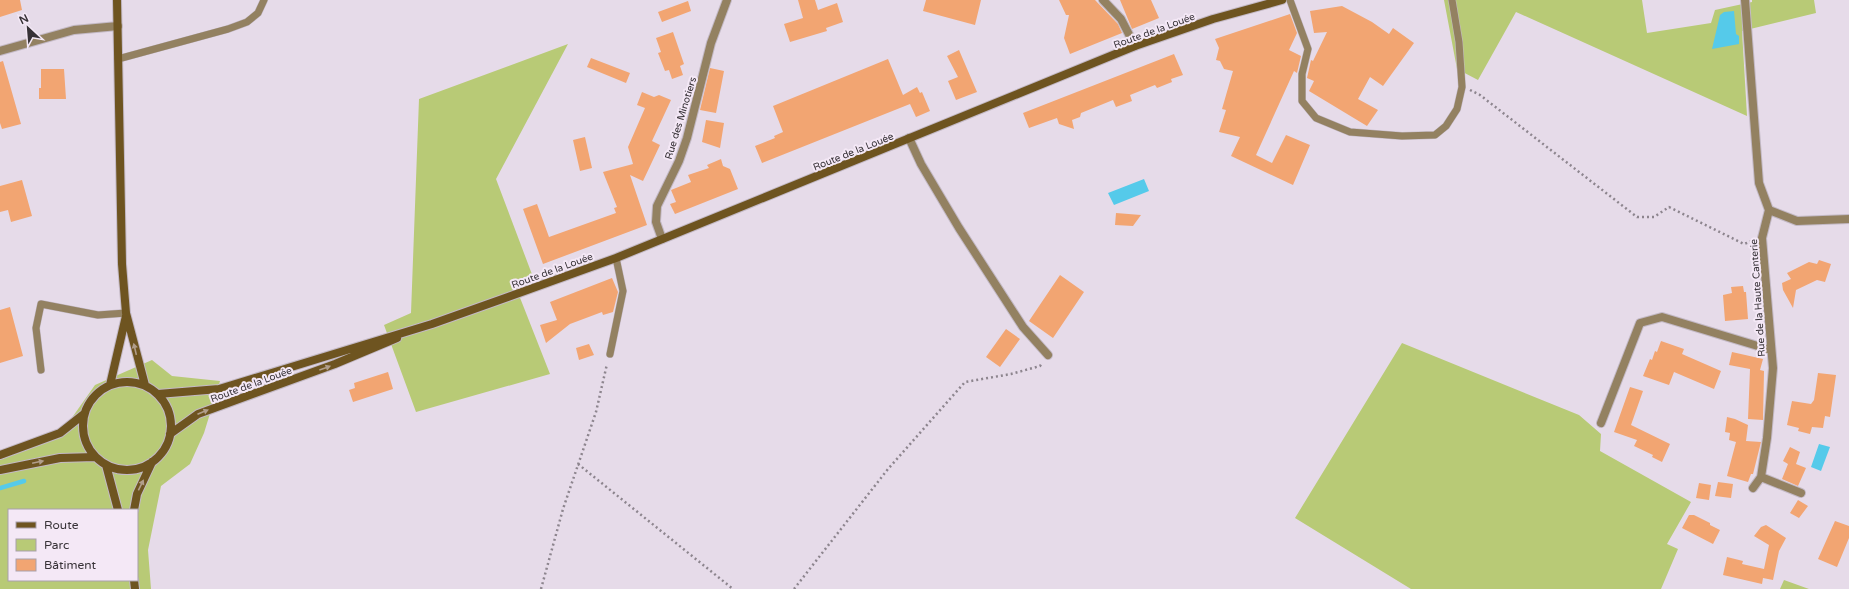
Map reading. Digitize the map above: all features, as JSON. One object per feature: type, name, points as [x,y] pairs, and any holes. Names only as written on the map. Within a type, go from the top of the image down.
[{"type":"main road","points":[[117,0],[122,264],[126,313],[145,385]]},
{"type":"main road","name":"Route de la Louée","points":[[170,434],[198,414],[335,364],[432,324],[616,258],[1134,46],[1213,19],[1282,0]]},
{"type":"main road","points":[[110,385],[126,313]]},
{"type":"main road","name":"Route de la Louée","points":[[158,394],[219,389],[432,324]]},
{"type":"main road","points":[[122,382],[134,382],[145,385],[158,394],[165,402],[169,412],[170,434],[160,455],[152,462],[141,468],[129,470],[117,469],[106,465],[95,457],[88,448],[84,437],[84,414],[90,402],[99,392],[110,385],[122,382]]},
{"type":"main road","points":[[0,455],[60,433],[84,414]]},
{"type":"main road","points":[[0,470],[60,458],[95,457]]},
{"type":"main road","points":[[134,509],[137,494],[152,462]]},
{"type":"main road","points":[[106,465],[118,509]]},
{"type":"street","name":"Rue des Minotiers","points":[[662,239],[656,222],[657,206],[679,161],[685,144],[698,99],[711,43],[727,0]]},
{"type":"street","points":[[1103,0],[1120,19],[1134,46]]},
{"type":"street","points":[[1745,0],[1759,183],[1769,210],[1797,221],[1849,219]]},
{"type":"street","points":[[0,51],[74,30],[118,26]]},
{"type":"street","points":[[909,138],[921,164],[959,228],[1023,326],[1048,355]]},
{"type":"street","name":"Rue de la Haute Canterie","points":[[1753,488],[1761,477],[1767,438],[1773,368],[1762,238],[1769,210]]},
{"type":"street","points":[[1601,424],[1640,323],[1662,317],[1771,350]]},
{"type":"street","points":[[1761,477],[1801,493]]},
{"type":"lane","points":[[118,58],[228,30],[247,22],[258,13],[264,0]]},
{"type":"lane","points":[[1290,0],[1308,49],[1302,74],[1302,101],[1316,118],[1350,132],[1402,136],[1435,135],[1446,126],[1457,109],[1462,87],[1459,42],[1452,0]]},
{"type":"lane","points":[[610,354],[624,291],[616,258]]},
{"type":"lane","points":[[41,370],[36,328],[41,304],[98,315],[126,313]]},
{"type":"path","points":[[1462,87],[1480,95],[1638,217],[1654,217],[1669,207],[1744,244],[1762,238]]},
{"type":"path","points":[[541,589],[563,509],[596,412],[610,354]]},
{"type":"path","points":[[794,589],[888,469],[965,382],[1011,374],[1040,366],[1048,355]]},
{"type":"path","points":[[578,464],[732,589]]},
{"type":"green space","points":[[1444,0],[1642,0],[1647,33],[1711,23],[1715,10],[1752,2],[1752,0],[1814,0],[1816,13],[1742,31],[1747,116],[1516,12],[1478,80],[1457,69]]},
{"type":"green space","points":[[568,44],[496,179],[533,277],[515,285],[550,374],[416,412],[384,325],[411,313],[419,99]]},
{"type":"green space","points":[[1402,343],[1579,415],[1601,434],[1600,451],[1691,502],[1667,544],[1678,549],[1661,589],[1411,589],[1295,518]]},
{"type":"green space","points":[[152,360],[172,376],[220,381],[204,433],[190,464],[161,486],[148,550],[151,589],[0,589],[0,451],[64,429],[95,385]]},
{"type":"green space","points":[[1784,580],[1809,589],[1780,589]]},
{"type":"water","points":[[1734,11],[1736,34],[1739,36],[1739,44],[1712,49],[1720,15],[1724,12]]},
{"type":"water","points":[[1144,179],[1149,191],[1114,205],[1108,193]]},
{"type":"water","points":[[1819,444],[1830,447],[1821,471],[1811,467]]},
{"type":"building","points":[[0,0],[20,0],[22,10],[0,17]]},
{"type":"building","points":[[798,0],[815,0],[818,10],[837,3],[843,22],[826,28],[827,31],[790,42],[784,24],[803,18]]},
{"type":"building","points":[[926,0],[981,0],[975,25],[923,11]]},
{"type":"building","points":[[1059,0],[1095,0],[1118,24],[1122,33],[1070,54],[1064,38],[1069,15],[1066,15]]},
{"type":"building","points":[[1120,0],[1151,0],[1159,18],[1132,29]]},
{"type":"building","points":[[688,1],[691,11],[662,22],[658,12]]},
{"type":"building","points":[[1342,6],[1372,22],[1389,34],[1393,28],[1414,43],[1383,86],[1370,77],[1358,99],[1378,110],[1367,126],[1309,91],[1314,81],[1307,78],[1311,60],[1313,61],[1327,32],[1314,33],[1310,11]]},
{"type":"building","points":[[1290,14],[1297,33],[1289,50],[1301,56],[1297,73],[1294,71],[1256,155],[1272,163],[1286,135],[1310,145],[1293,185],[1231,156],[1240,137],[1219,132],[1226,110],[1222,109],[1233,71],[1224,69],[1220,61],[1216,60],[1219,48],[1215,39]]},
{"type":"building","points":[[673,32],[684,64],[680,66],[683,75],[672,79],[669,70],[665,71],[658,53],[661,52],[656,38]]},
{"type":"building","points":[[959,50],[977,92],[956,100],[948,81],[958,77],[947,56]]},
{"type":"building","points":[[1174,54],[1183,75],[1171,79],[1172,82],[1157,88],[1155,85],[1130,95],[1132,101],[1116,107],[1113,100],[1081,113],[1080,117],[1072,120],[1074,129],[1059,124],[1057,118],[1029,128],[1023,113]]},
{"type":"building","points":[[591,58],[630,73],[626,83],[587,67]]},
{"type":"building","points":[[888,59],[903,95],[917,87],[920,93],[922,92],[930,111],[916,117],[910,104],[762,163],[755,146],[775,138],[774,136],[783,132],[773,106]]},
{"type":"building","points":[[3,61],[21,124],[2,129],[0,123],[0,62]]},
{"type":"building","points":[[710,68],[724,71],[716,113],[700,110]]},
{"type":"building","points":[[41,69],[64,69],[66,99],[39,99],[39,88],[41,88]]},
{"type":"building","points":[[642,92],[654,97],[659,95],[671,100],[652,141],[660,145],[643,181],[630,175],[647,225],[543,264],[523,209],[537,204],[549,237],[616,213],[614,208],[617,207],[603,172],[633,164],[628,147],[645,108],[637,105]]},
{"type":"building","points":[[706,120],[724,123],[720,148],[702,142]]},
{"type":"building","points":[[585,137],[592,168],[580,171],[573,140]]},
{"type":"building","points":[[721,159],[723,166],[730,169],[738,189],[675,214],[670,204],[676,202],[671,190],[691,182],[688,175],[709,168],[707,165]]},
{"type":"building","points":[[22,180],[32,216],[11,222],[8,210],[0,212],[0,186]]},
{"type":"building","points":[[1116,213],[1141,215],[1133,226],[1115,225]]},
{"type":"building","points":[[1819,260],[1831,264],[1825,282],[1817,280],[1796,290],[1793,308],[1783,290],[1782,283],[1791,279],[1787,273],[1809,262],[1817,264]]},
{"type":"building","points":[[1060,275],[1084,292],[1053,338],[1029,321]]},
{"type":"building","points":[[612,278],[618,292],[613,312],[603,315],[602,312],[570,324],[546,343],[540,325],[557,320],[550,302]]},
{"type":"building","points":[[1743,286],[1744,292],[1746,292],[1748,319],[1725,321],[1723,295],[1732,293],[1731,287]]},
{"type":"building","points":[[10,307],[23,356],[0,363],[0,310]]},
{"type":"building","points":[[1006,329],[1020,339],[1000,367],[986,357]]},
{"type":"building","points":[[1661,341],[1684,349],[1682,354],[1721,371],[1714,389],[1674,372],[1669,385],[1643,376],[1650,359],[1652,360],[1655,351],[1657,352]]},
{"type":"building","points":[[589,344],[594,355],[579,360],[576,348]]},
{"type":"building","points":[[1732,352],[1763,359],[1760,370],[1764,371],[1763,420],[1748,419],[1750,369],[1729,365]]},
{"type":"building","points":[[388,372],[393,389],[353,402],[349,390],[355,388],[354,383]]},
{"type":"building","points":[[1818,373],[1836,375],[1830,417],[1825,416],[1823,428],[1812,427],[1810,434],[1798,431],[1799,428],[1787,425],[1792,401],[1811,404],[1814,400]]},
{"type":"building","points":[[1630,387],[1643,391],[1631,425],[1670,444],[1662,462],[1652,457],[1653,455],[1634,446],[1637,440],[1614,432]]},
{"type":"building","points":[[1727,417],[1748,425],[1746,441],[1761,442],[1753,474],[1751,474],[1748,482],[1727,476],[1736,442],[1729,440],[1730,433],[1725,432]]},
{"type":"building","points":[[1790,447],[1800,452],[1796,464],[1806,468],[1798,486],[1782,479],[1788,464],[1783,461]]},
{"type":"building","points":[[1718,482],[1733,484],[1731,498],[1715,496]]},
{"type":"building","points":[[1699,483],[1711,485],[1709,500],[1696,498]]},
{"type":"building","points":[[1798,500],[1808,506],[1799,518],[1790,513]]},
{"type":"building","points":[[1689,515],[1694,515],[1720,530],[1713,544],[1682,528]]},
{"type":"building","points":[[1835,521],[1849,526],[1849,538],[1837,567],[1818,559]]},
{"type":"building","points":[[1766,525],[1786,538],[1779,551],[1773,580],[1763,578],[1762,584],[1723,575],[1727,557],[1743,561],[1742,564],[1764,569],[1769,545],[1754,536],[1761,527]]},
{"type":"waterway","points":[[0,488],[24,481]]}]
